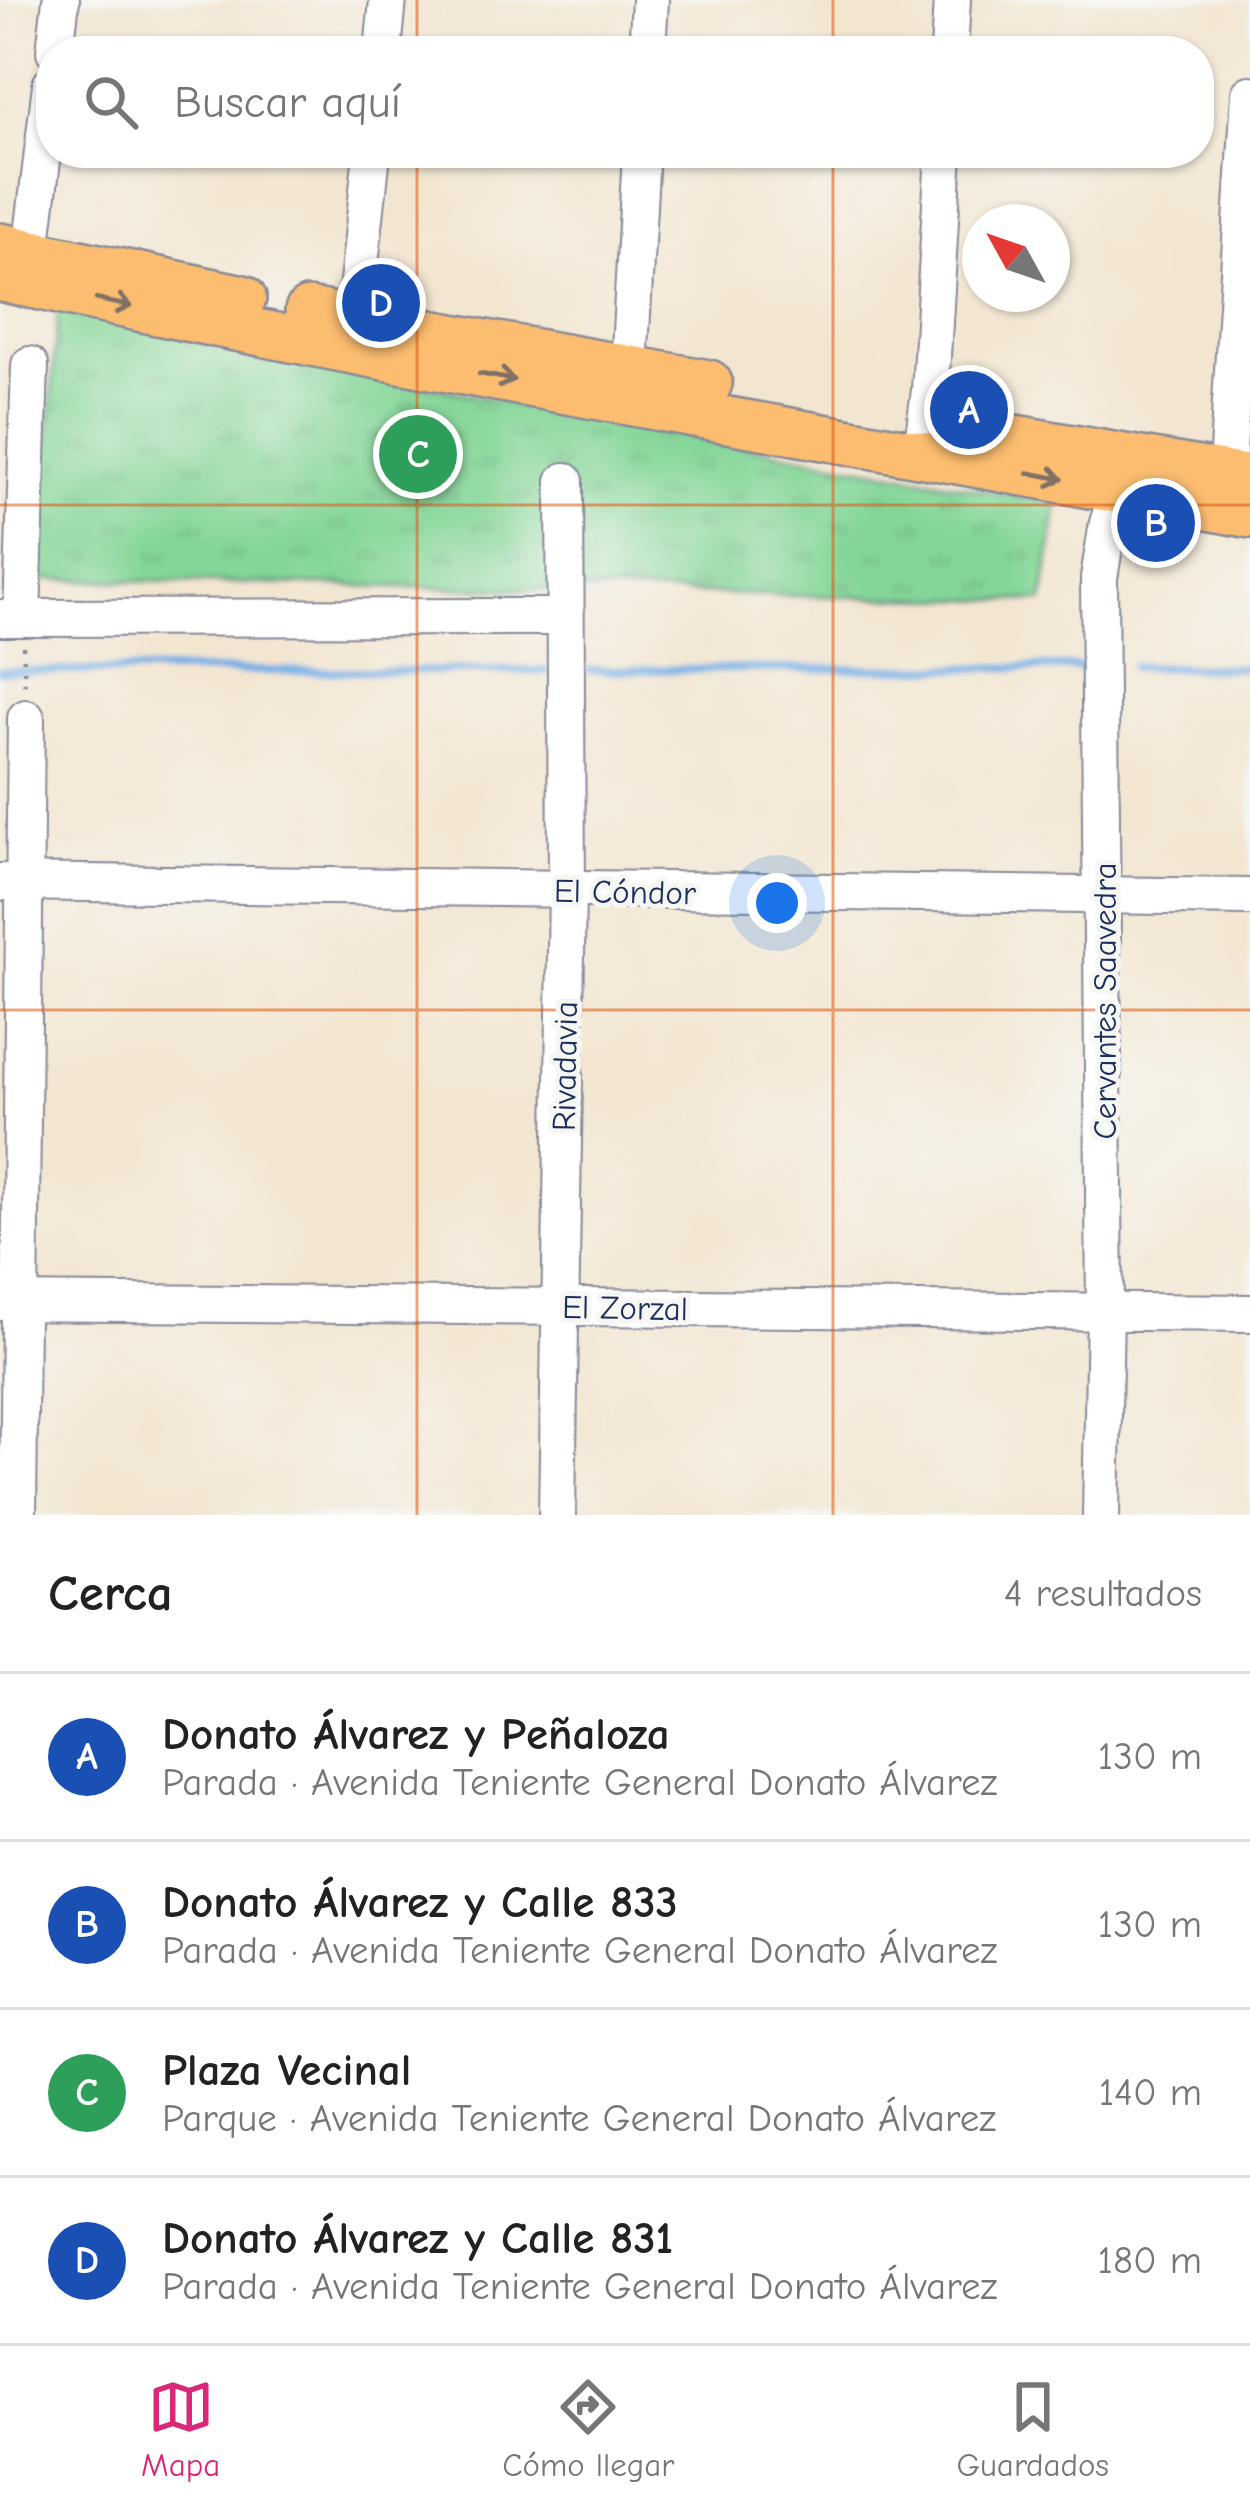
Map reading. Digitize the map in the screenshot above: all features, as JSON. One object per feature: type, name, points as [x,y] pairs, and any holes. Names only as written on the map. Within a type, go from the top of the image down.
[{"type":"main road","points":[[10,259],[348,336],[1238,495]]},
{"type":"main road","points":[[348,336],[629,368],[924,437],[1119,490],[1238,495]]},
{"type":"street","points":[[57,36],[61,0]]},
{"type":"street","points":[[384,36],[388,0]]},
{"type":"street","points":[[648,36],[650,0]]},
{"type":"street","points":[[951,36],[952,0]]},
{"type":"street","points":[[1238,495],[1250,94]]},
{"type":"street","points":[[10,259],[36,149]]},
{"type":"street","points":[[348,336],[370,168]]},
{"type":"street","points":[[629,368],[640,168]]},
{"type":"street","points":[[924,437],[943,168]]},
{"type":"street","points":[[30,365],[11,618],[565,617]]},
{"type":"street","name":"Rivadavia","points":[[557,1515],[567,890],[565,481]]},
{"type":"street","name":"Cervantes Saavedra","points":[[1101,1515],[1106,1312],[1099,578],[1119,490]]},
{"type":"street","points":[[18,1515],[10,1302],[13,882],[25,700]]},
{"type":"street","name":"El Cóndor","points":[[13,882],[1250,897]]},
{"type":"street","name":"El Zorzal","points":[[10,1302],[1250,1313]]},
{"type":"path","points":[[24,661],[25,700]]},
{"type":"green space","points":[[58,309],[520,405],[1058,503],[1043,601],[38,579]]},
{"type":"waterway","points":[[589,670],[1089,667]]},
{"type":"waterway","points":[[1133,667],[1250,668]]},
{"type":"waterway","points":[[0,671],[546,671]]},
{"type":"place","name":"Donato Álvarez y Calle 831","points":[[381,303]]},
{"type":"place","name":"Donato Álvarez y Peñaloza","points":[[969,410]]},
{"type":"place","name":"Plaza Vecinal","points":[[418,454]]},
{"type":"place","name":"Donato Álvarez y Calle 833","points":[[1156,523]]}]
